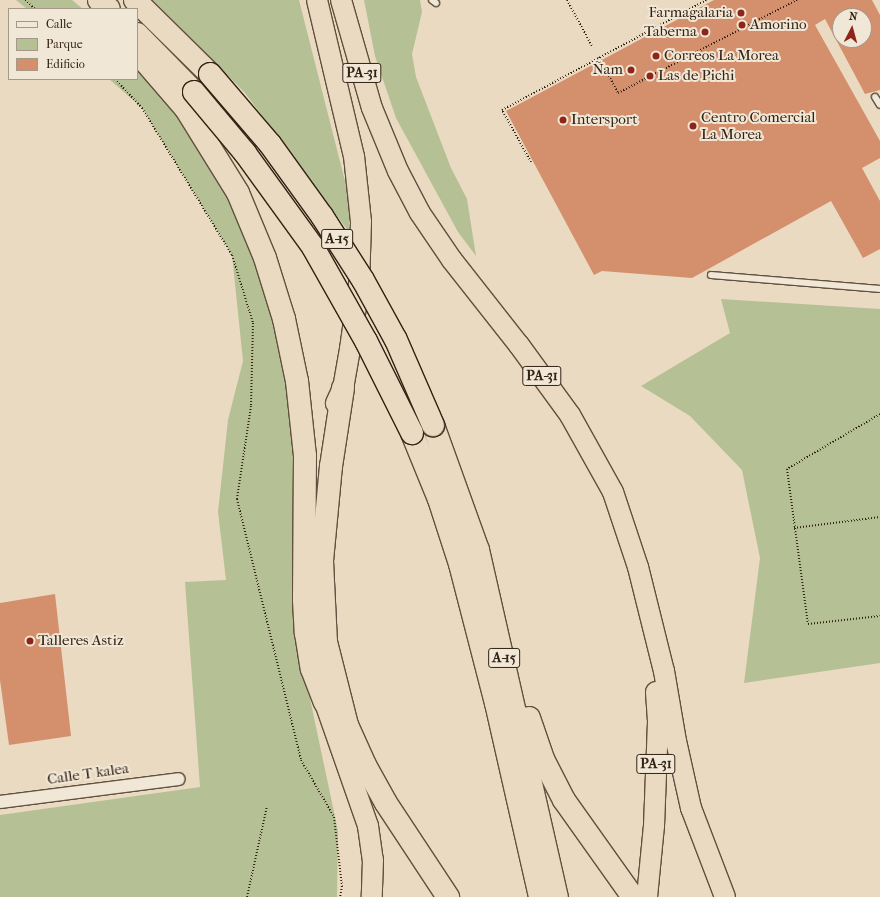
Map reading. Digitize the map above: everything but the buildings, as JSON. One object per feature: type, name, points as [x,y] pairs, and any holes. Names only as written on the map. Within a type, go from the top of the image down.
[{"type":"highway","points":[[98,0],[108,8]]},
{"type":"highway","name":"A-15","points":[[134,0],[210,74],[270,144],[322,216],[363,280],[396,340],[432,425],[478,550],[501,643],[557,897]]},
{"type":"highway","name":"PA-31","points":[[317,0],[354,156],[359,191],[361,222],[358,285],[343,388],[328,428],[317,500],[313,561],[314,642],[325,703],[368,826],[373,860],[372,897]]},
{"type":"highway","name":"PA-31","points":[[341,0],[372,108],[386,145],[424,219],[452,260],[519,345],[570,414],[613,492],[638,567],[653,630],[658,721],[654,826],[647,897]]},
{"type":"highway","points":[[353,0],[364,47],[387,125],[386,145]]},
{"type":"highway","name":"A-15","points":[[138,35],[194,92],[245,153],[313,247],[366,341],[412,433],[439,500],[460,564],[496,703],[540,897]]},
{"type":"highway","points":[[138,53],[186,109],[238,193],[265,258],[284,319],[297,381],[304,449],[306,633],[312,669],[325,703]]},
{"type":"highway","points":[[343,388],[331,466],[323,547],[322,594],[326,642],[347,725],[365,765],[386,803],[448,897]]},
{"type":"highway","points":[[653,630],[664,671],[676,741],[692,808],[725,897]]},
{"type":"highway","points":[[501,643],[513,668],[543,759],[564,800],[630,893]]},
{"type":"street","name":"Calle T kalea","points":[[0,802],[179,778]]},
{"type":"lane","points":[[875,96],[880,106]]},
{"type":"lane","points":[[712,275],[880,289]]},
{"type":"path","points":[[25,0],[34,8]]},
{"type":"path","points":[[568,0],[592,46]]},
{"type":"path","points":[[530,162],[502,110],[706,0]]},
{"type":"path","points":[[598,57],[618,93],[797,0]]},
{"type":"path","points":[[116,80],[142,108],[232,255],[253,323],[251,406],[237,499],[301,760],[334,817],[342,886],[340,897]]},
{"type":"path","points":[[880,414],[787,469],[808,624],[880,616]]},
{"type":"path","points":[[794,528],[880,517]]},
{"type":"path","points":[[247,897],[267,806]]},
{"type":"green space","points":[[16,0],[72,0],[82,8],[26,8]]},
{"type":"green space","points":[[153,0],[299,0],[349,197],[349,232],[245,93]]},
{"type":"green space","points":[[364,0],[420,0],[422,12],[412,54],[416,77],[451,168],[467,199],[476,256],[458,232],[396,118],[375,56]]},
{"type":"green space","points":[[138,61],[200,141],[238,214],[272,304],[294,410],[301,656],[338,831],[337,897],[0,897],[0,815],[200,787],[185,582],[226,580],[218,512],[228,420],[243,361],[232,255],[142,108],[110,80],[138,80]]},
{"type":"green space","points":[[721,299],[880,309],[880,663],[744,683],[760,558],[742,470],[690,416],[641,386],[730,333]]},
{"type":"place","name":"Farmagalaria","points":[[741,13]]},
{"type":"place","name":"Amorino","points":[[742,25]]},
{"type":"place","name":"Taberna","points":[[705,32]]},
{"type":"place","name":"Correos La Morea","points":[[656,56]]},
{"type":"place","name":"Ñam","points":[[631,70]]},
{"type":"place","name":"Las de Pichi","points":[[650,76]]},
{"type":"place","name":"Intersport","points":[[563,120]]},
{"type":"place","name":"Centro Comercial La Morea","points":[[693,126]]},
{"type":"place","name":"Talleres Astiz","points":[[30,641]]}]
